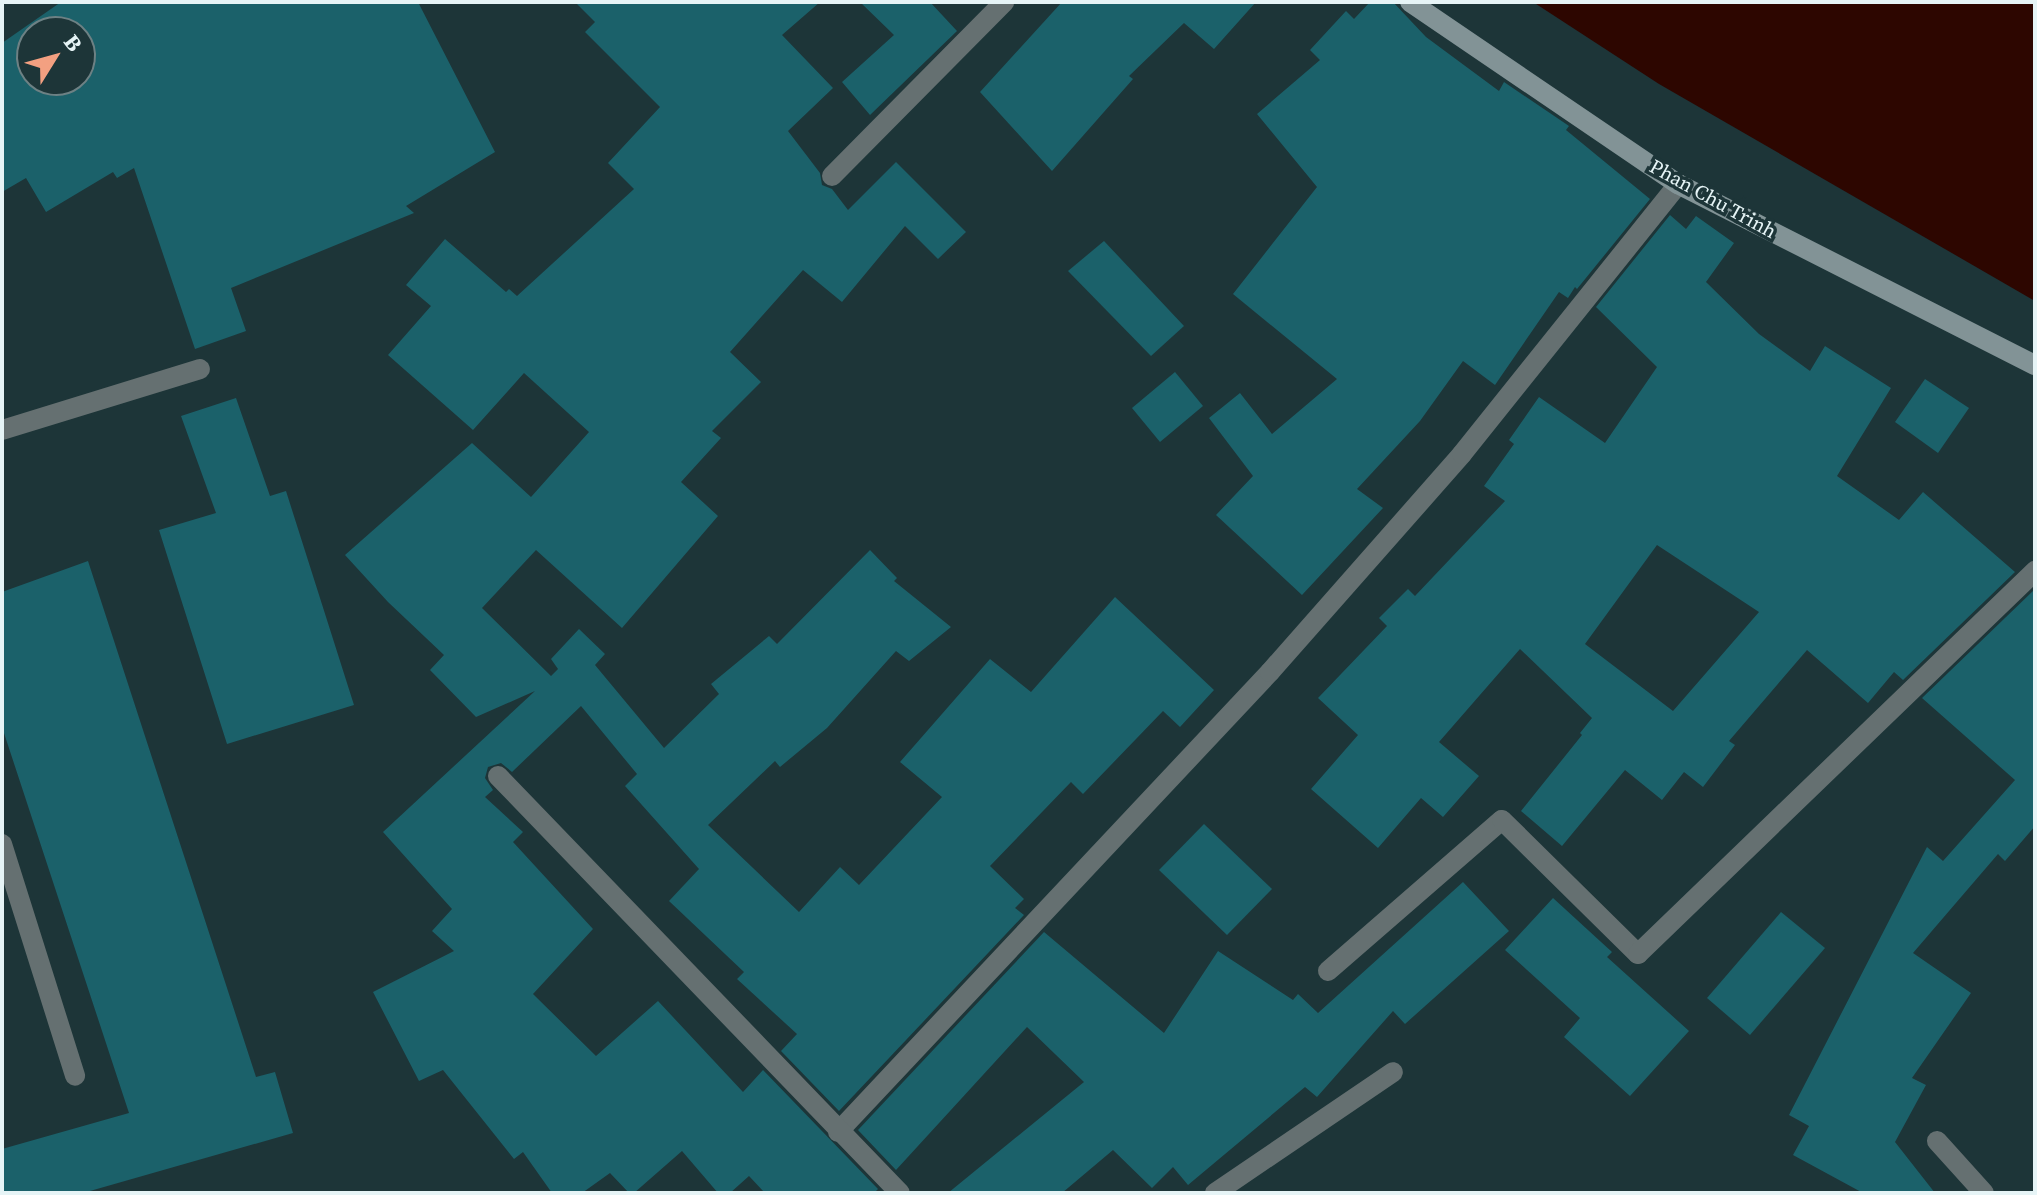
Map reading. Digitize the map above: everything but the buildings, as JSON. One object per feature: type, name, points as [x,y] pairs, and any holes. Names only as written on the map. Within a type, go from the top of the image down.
[{"type":"street","points":[[832,176],[1004,2]]},
{"type":"street","name":"Phan Chu Trinh","points":[[1410,2],[1678,184],[2035,365]]},
{"type":"street","points":[[838,1132],[1270,672],[1462,454],[1678,184]]},
{"type":"street","points":[[2,430],[200,369]]},
{"type":"street","points":[[1328,971],[1502,820],[1638,954],[2035,571]]},
{"type":"street","points":[[498,776],[900,1193]]},
{"type":"street","points":[[2,844],[75,1076]]},
{"type":"street","points":[[1215,1193],[1393,1072]]},
{"type":"street","points":[[1937,1141],[1984,1193]]},
{"type":"shaded area","points":[[1533,2],[2035,2],[2035,301],[1659,84]]}]
